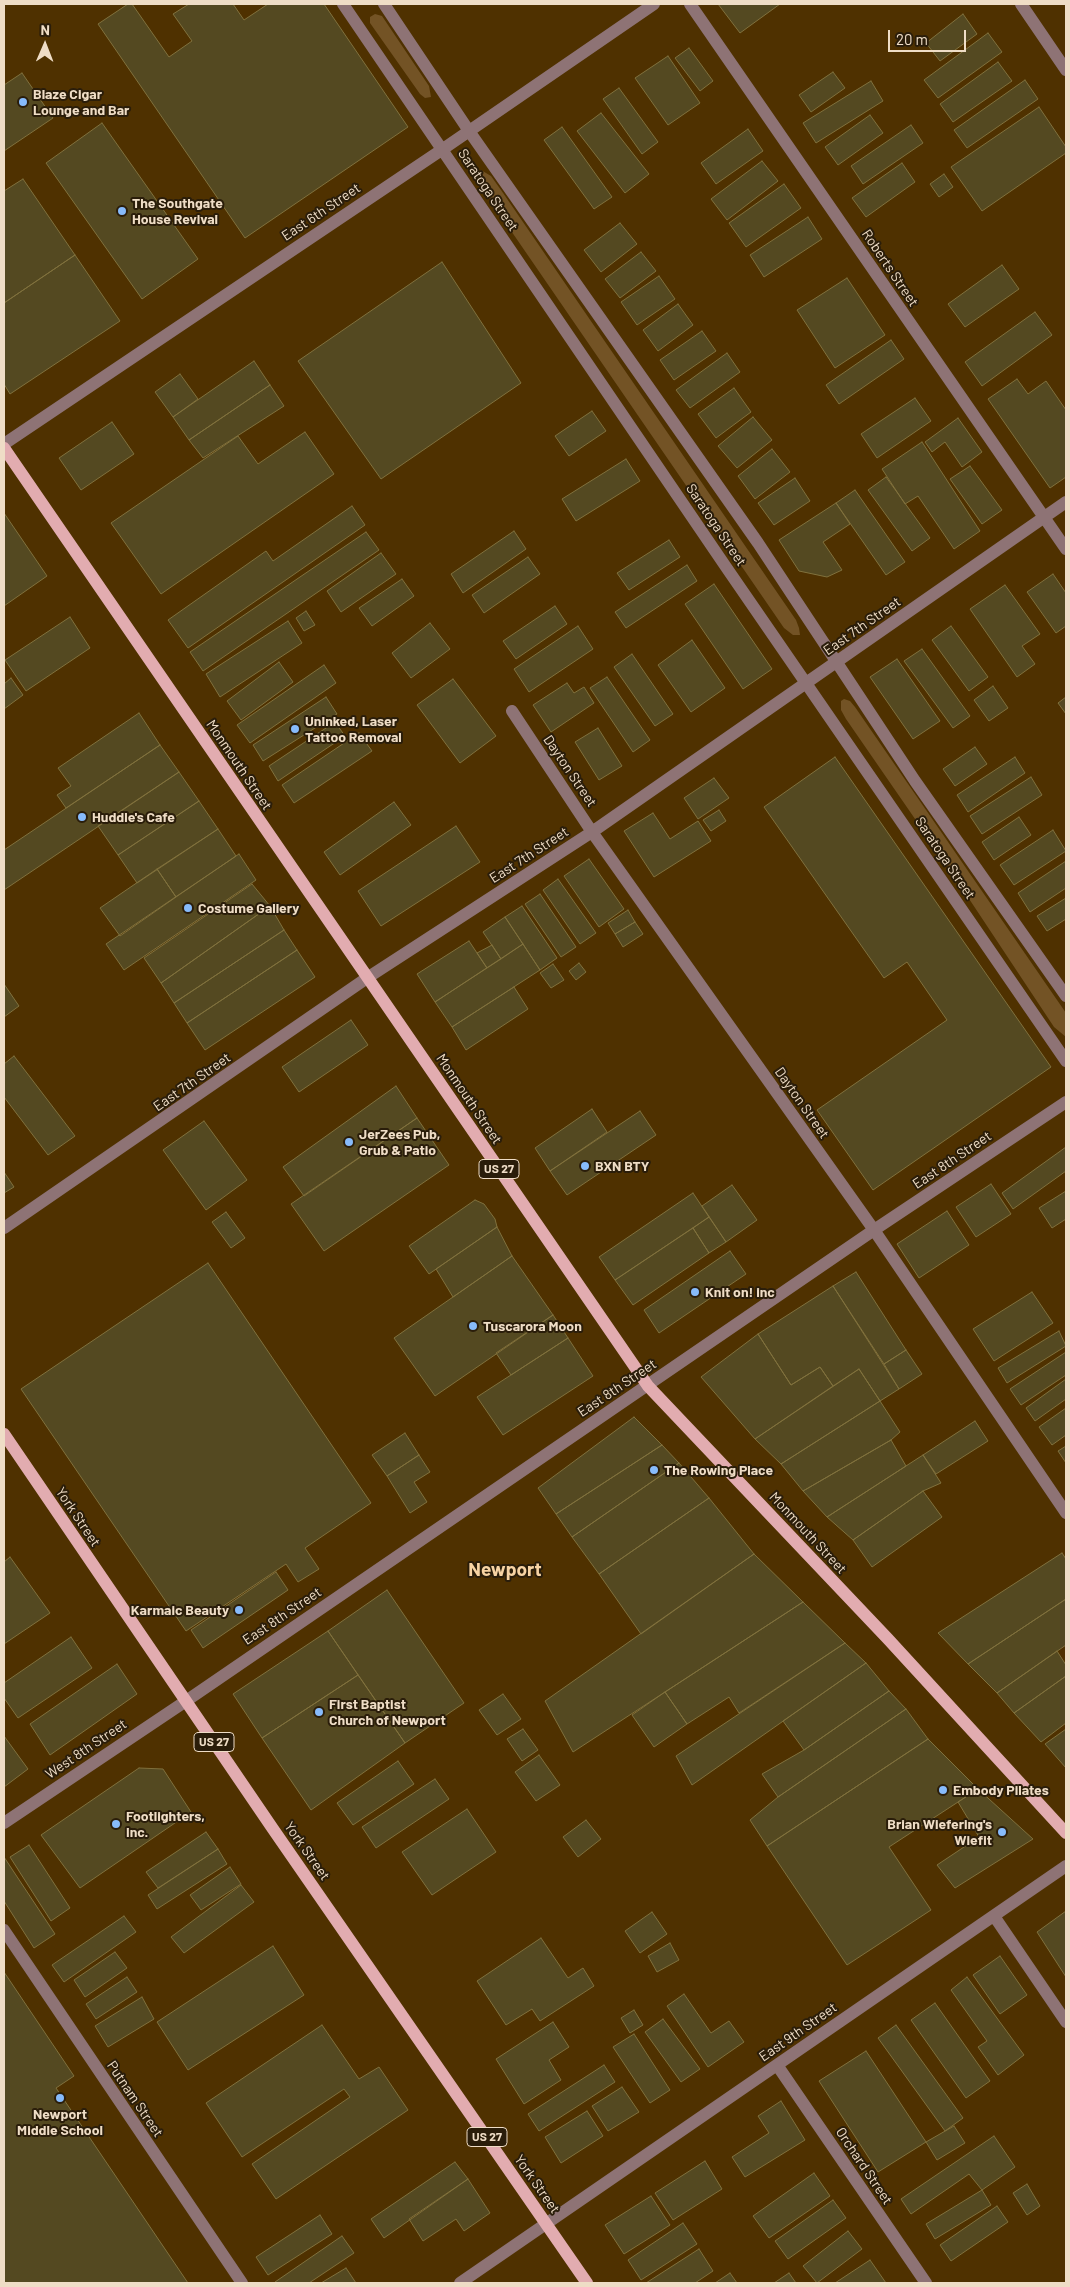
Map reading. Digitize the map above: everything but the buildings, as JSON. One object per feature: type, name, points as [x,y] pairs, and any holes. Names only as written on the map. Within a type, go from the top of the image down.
[{"type":"main road","name":"Monmouth Street","points":[[4,448],[648,1386],[888,1640],[1066,1833]]},
{"type":"main road","name":"York Street","points":[[4,1434],[587,2283]]},
{"type":"street","name":"Saratoga Street","points":[[343,4],[1066,1061]]},
{"type":"street","name":"Saratoga Street","points":[[384,4],[469,130],[758,543],[915,781],[1066,996]]},
{"type":"street","name":"East 6th Street","points":[[4,444],[443,149],[654,4]]},
{"type":"street","name":"Roberts Street","points":[[690,4],[1066,549]]},
{"type":"street","points":[[1021,4],[1066,70]]},
{"type":"street","name":"East 7th Street","points":[[4,1228],[368,978],[592,832],[1066,502]]},
{"type":"street","name":"Dayton Street","points":[[512,711],[592,832],[874,1230],[1066,1513]]},
{"type":"street","name":"East 8th Street","points":[[186,1701],[874,1230],[1066,1102]]},
{"type":"street","name":"West 8th Street","points":[[4,1823],[186,1701]]},
{"type":"street","name":"East 9th Street","points":[[460,2283],[1066,1866]]},
{"type":"street","points":[[994,1916],[1066,2022]]},
{"type":"street","name":"Putnam Street","points":[[4,1930],[242,2283]]},
{"type":"street","name":"Orchard Street","points":[[777,2065],[926,2283]]},
{"type":"shaded area","points":[[375,14],[382,16],[429,86],[431,97],[425,98],[420,94],[370,23],[370,17]]},
{"type":"shaded area","points":[[481,170],[491,176],[501,190],[796,620],[800,635],[793,635],[784,628],[494,206],[477,178],[478,172]]},
{"type":"shaded area","points":[[844,699],[850,701],[855,707],[1066,1013],[1066,1037],[1054,1027],[942,858],[846,719],[841,710],[841,701]]},
{"type":"place","name":"Blaze Cigar Lounge and Bar","points":[[23,102]]},
{"type":"place","name":"The Southgate House Revival","points":[[122,211]]},
{"type":"place","name":"UnInked, Laser Tattoo Removal","points":[[295,729]]},
{"type":"place","name":"Huddle's Cafe","points":[[82,817]]},
{"type":"place","name":"Costume Gallery","points":[[188,908]]},
{"type":"place","name":"JerZees Pub, Grub & Patio","points":[[349,1142]]},
{"type":"place","name":"BXN BTY","points":[[585,1166]]},
{"type":"place","name":"Knit on! inc","points":[[695,1292]]},
{"type":"place","name":"Tuscarora Moon","points":[[473,1326]]},
{"type":"place","name":"The Rowing Place","points":[[654,1470]]},
{"type":"place","name":"Karmaic Beauty","points":[[239,1610]]},
{"type":"place","name":"First Baptist Church of Newport","points":[[319,1712]]},
{"type":"place","name":"Embody Pilates","points":[[943,1790]]},
{"type":"place","name":"Footlighters, Inc.","points":[[116,1824]]},
{"type":"place","name":"Brian Wiefering's Wiefit","points":[[1002,1832]]},
{"type":"place","name":"Newport Middle School","points":[[60,2098]]},
{"type":"district","name":"Newport","points":[[505,1570]]}]
